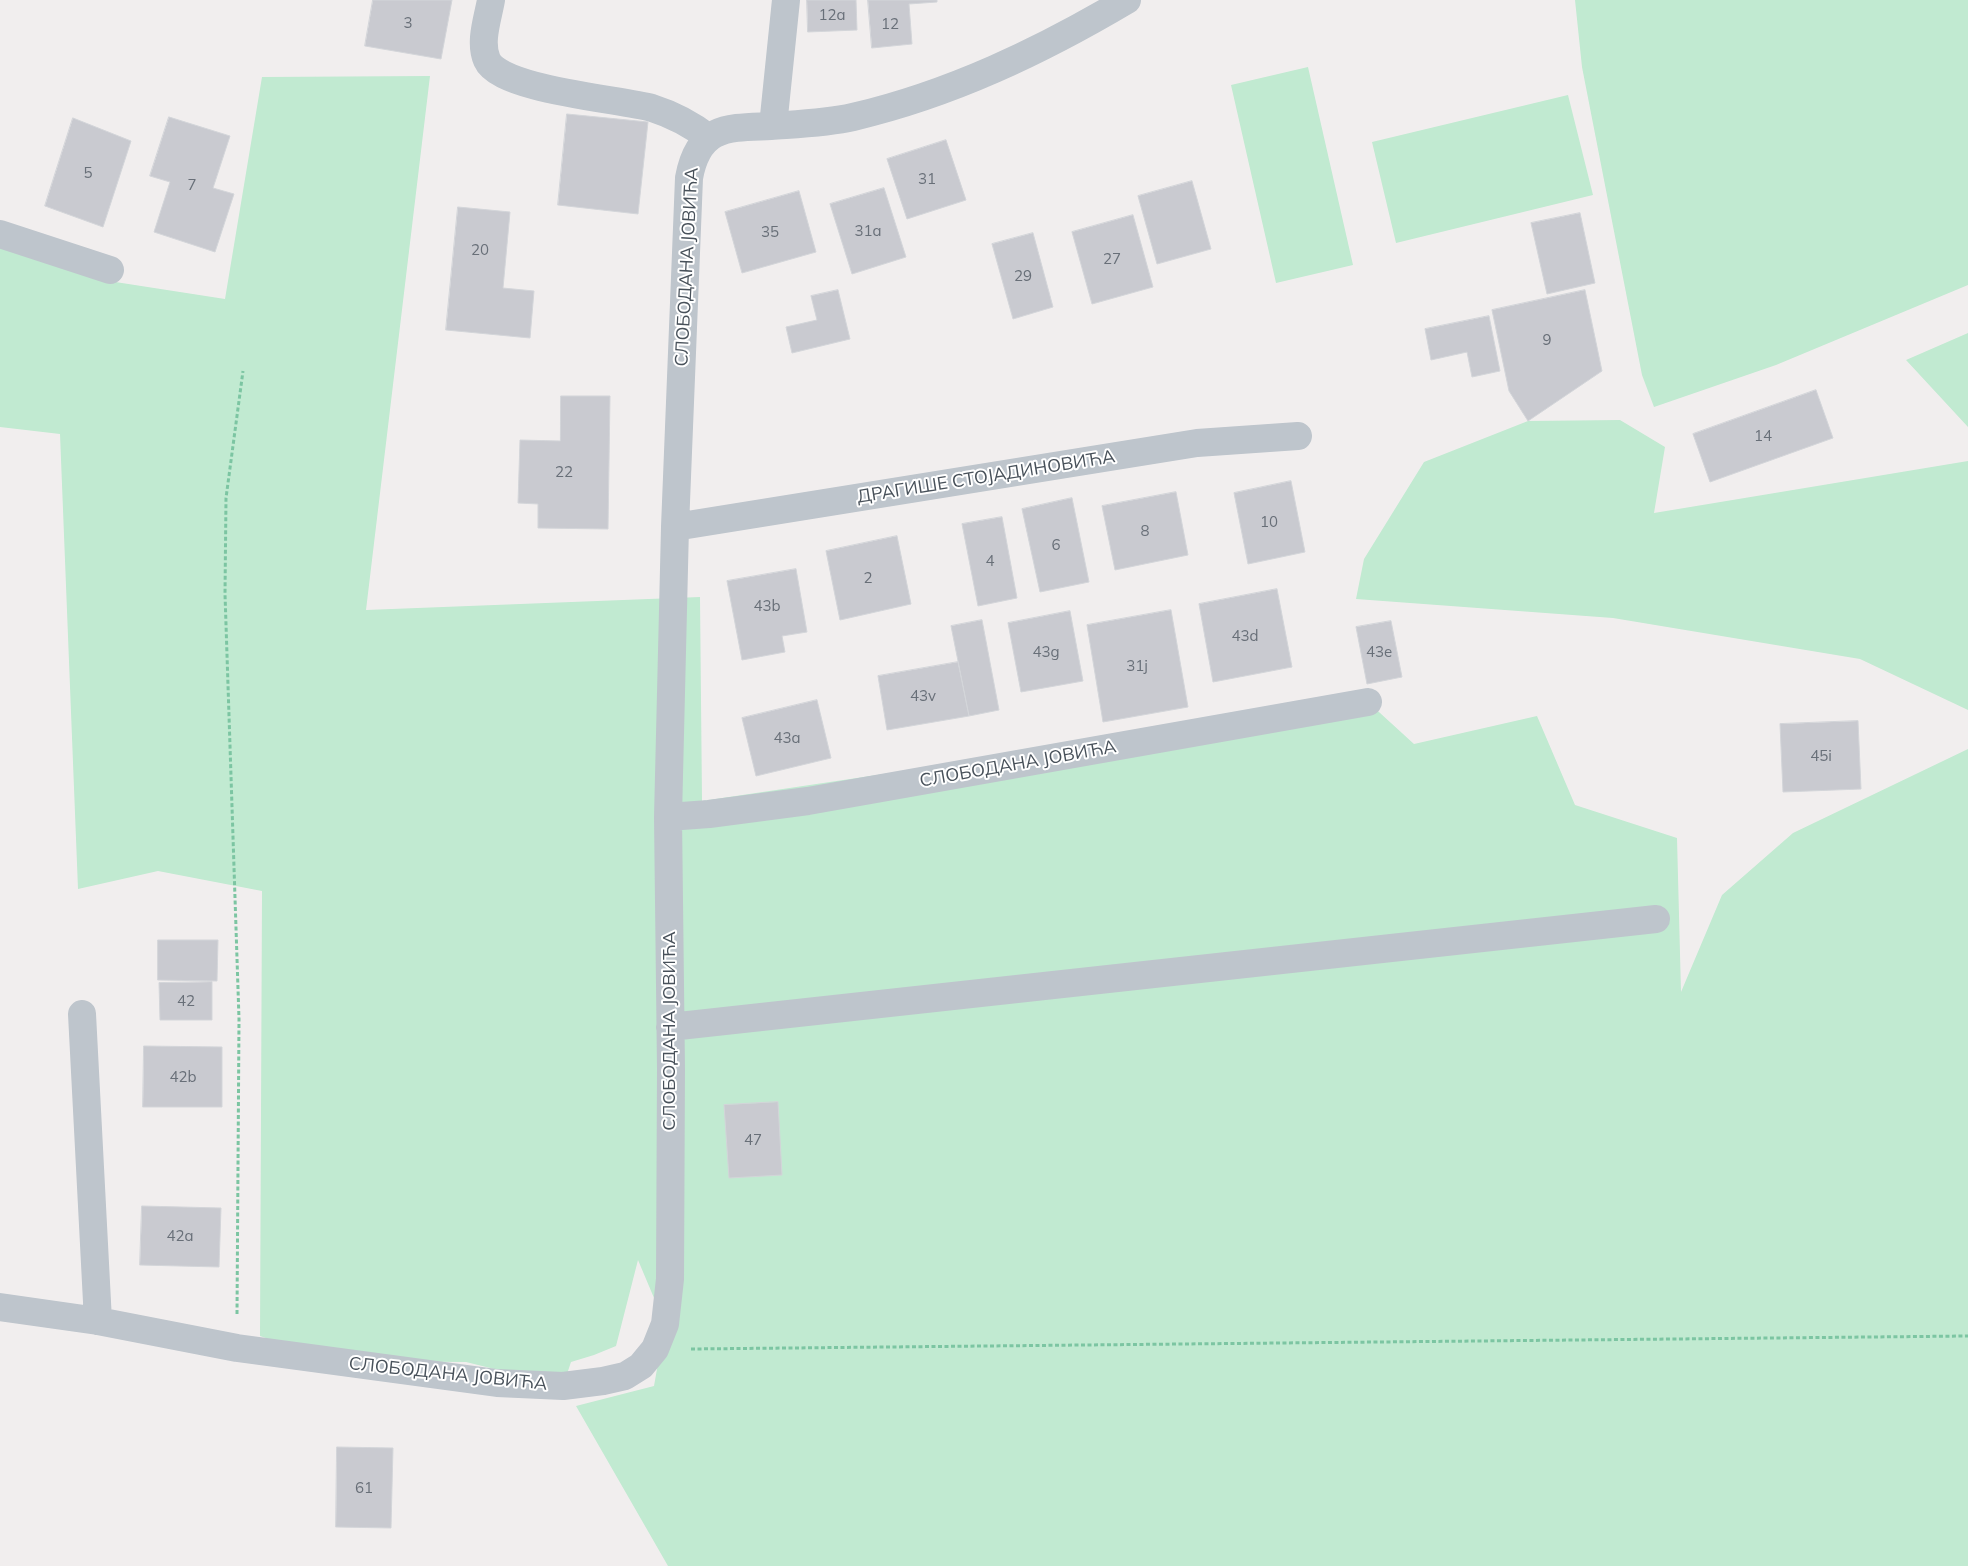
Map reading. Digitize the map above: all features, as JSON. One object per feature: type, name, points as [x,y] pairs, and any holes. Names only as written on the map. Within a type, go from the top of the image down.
[{"type":"street","points":[[491,0],[484,40],[487,61],[500,72],[531,85],[650,108],[679,118],[708,138],[737,128],[851,117],[902,104],[952,87],[1017,59],[1083,26],[1127,0]]},
{"type":"street","points":[[773,126],[786,0]]},
{"type":"street","name":"СЛОБОДАНА ЈОВИЋА","points":[[0,1307],[98,1321],[237,1348],[497,1382],[563,1386],[603,1382],[625,1376],[641,1366],[655,1349],[666,1324],[670,1279],[668,817],[675,527],[689,178],[692,161],[708,138]]},
{"type":"street","points":[[0,234],[110,270]]},
{"type":"street","name":"ДРАГИШЕ СТОЈАДИНОВИЋА","points":[[675,527],[1197,443],[1298,436]]},
{"type":"street","name":"СЛОБОДАНА ЈОВИЋА","points":[[668,817],[709,814],[808,801],[1368,702]]},
{"type":"street","points":[[670,1026],[1656,919]]},
{"type":"street","points":[[82,1014],[98,1321]]},
{"type":"path","points":[[237,1348],[239,1019],[225,594],[226,498],[243,372]]},
{"type":"path","points":[[655,1349],[1968,1336]]},
{"type":"green space","points":[[1575,0],[1968,0],[1968,285],[1776,365],[1654,407],[1642,375],[1582,67]]},
{"type":"green space","points":[[1308,67],[1353,265],[1276,283],[1231,85]]},
{"type":"green space","points":[[430,76],[366,610],[700,597],[702,801],[1368,702],[1414,744],[1537,716],[1575,805],[1677,838],[1681,992],[1722,895],[1793,833],[1968,749],[1968,1566],[668,1566],[576,1406],[654,1386],[665,1324],[638,1260],[616,1346],[571,1362],[563,1386],[466,1362],[332,1361],[260,1336],[262,891],[158,871],[78,889],[60,434],[0,427],[0,243],[109,281],[225,299],[262,77]]},
{"type":"green space","points":[[1568,95],[1593,195],[1396,243],[1372,142]]},
{"type":"green space","points":[[1968,333],[1968,427],[1906,360]]},
{"type":"green space","points":[[1620,420],[1665,447],[1654,513],[1968,461],[1968,710],[1860,659],[1613,618],[1356,599],[1364,559],[1424,462],[1528,421]]},
{"type":"building","points":[[373,0],[452,0],[441,59],[365,46]]},
{"type":"building","points":[[807,0],[856,0],[857,30],[808,32]]},
{"type":"building","points":[[868,0],[937,0],[937,2],[909,4],[912,44],[872,48]]},
{"type":"building","points":[[567,114],[648,122],[638,214],[558,205]]},
{"type":"building","points":[[169,117],[230,136],[213,188],[234,194],[215,252],[154,232],[170,182],[150,176]]},
{"type":"building","points":[[73,118],[131,141],[103,227],[45,206]]},
{"type":"building","points":[[946,140],[966,200],[907,219],[887,159]]},
{"type":"building","points":[[1192,181],[1211,249],[1157,264],[1138,196]]},
{"type":"building","points":[[884,188],[906,257],[852,274],[830,204]]},
{"type":"building","points":[[799,191],[816,252],[742,273],[725,212]]},
{"type":"building","points":[[458,207],[510,212],[503,288],[534,291],[530,338],[446,330]]},
{"type":"building","points":[[1580,213],[1595,283],[1547,294],[1531,223]]},
{"type":"building","points":[[1133,215],[1153,287],[1092,304],[1072,232]]},
{"type":"building","points":[[1033,233],[1053,307],[1013,319],[992,244]]},
{"type":"building","points":[[838,290],[850,339],[792,353],[786,327],[817,320],[811,296]]},
{"type":"building","points":[[1585,290],[1602,371],[1528,421],[1509,391],[1492,310]]},
{"type":"building","points":[[1489,316],[1500,371],[1472,377],[1467,352],[1431,360],[1425,329]]},
{"type":"building","points":[[1816,390],[1833,438],[1710,482],[1693,434]]},
{"type":"building","points":[[561,396],[610,396],[608,529],[538,528],[538,504],[518,503],[520,440],[560,441]]},
{"type":"building","points":[[1291,481],[1305,552],[1248,564],[1234,493]]},
{"type":"building","points":[[1176,492],[1188,555],[1115,570],[1102,506]]},
{"type":"building","points":[[1072,498],[1089,582],[1040,592],[1022,509]]},
{"type":"building","points":[[1002,517],[1017,598],[978,606],[962,524]]},
{"type":"building","points":[[897,536],[911,604],[840,620],[826,551]]},
{"type":"building","points":[[796,569],[807,632],[782,636],[785,652],[742,660],[727,581]]},
{"type":"building","points":[[1277,589],[1292,667],[1213,682],[1199,604]]},
{"type":"building","points":[[1171,610],[1188,707],[1103,722],[1087,625]]},
{"type":"building","points":[[1070,611],[1083,681],[1021,692],[1008,623]]},
{"type":"building","points":[[982,620],[999,710],[969,716],[951,626]]},
{"type":"building","points":[[1391,621],[1402,677],[1367,684],[1356,627]]},
{"type":"building","points":[[958,662],[969,716],[887,730],[878,676]]},
{"type":"building","points":[[817,700],[831,758],[756,776],[742,718]]},
{"type":"building","points":[[1858,721],[1861,789],[1783,792],[1780,724]]},
{"type":"building","points":[[158,940],[218,940],[217,981],[158,980]]},
{"type":"building","points":[[212,982],[212,1020],[160,1020],[159,983]]},
{"type":"building","points":[[144,1046],[222,1047],[222,1107],[143,1107]]},
{"type":"building","points":[[778,1102],[782,1175],[729,1178],[724,1105]]},
{"type":"building","points":[[142,1206],[221,1208],[219,1267],[140,1265]]},
{"type":"building","points":[[337,1447],[393,1448],[391,1528],[336,1527]]}]
